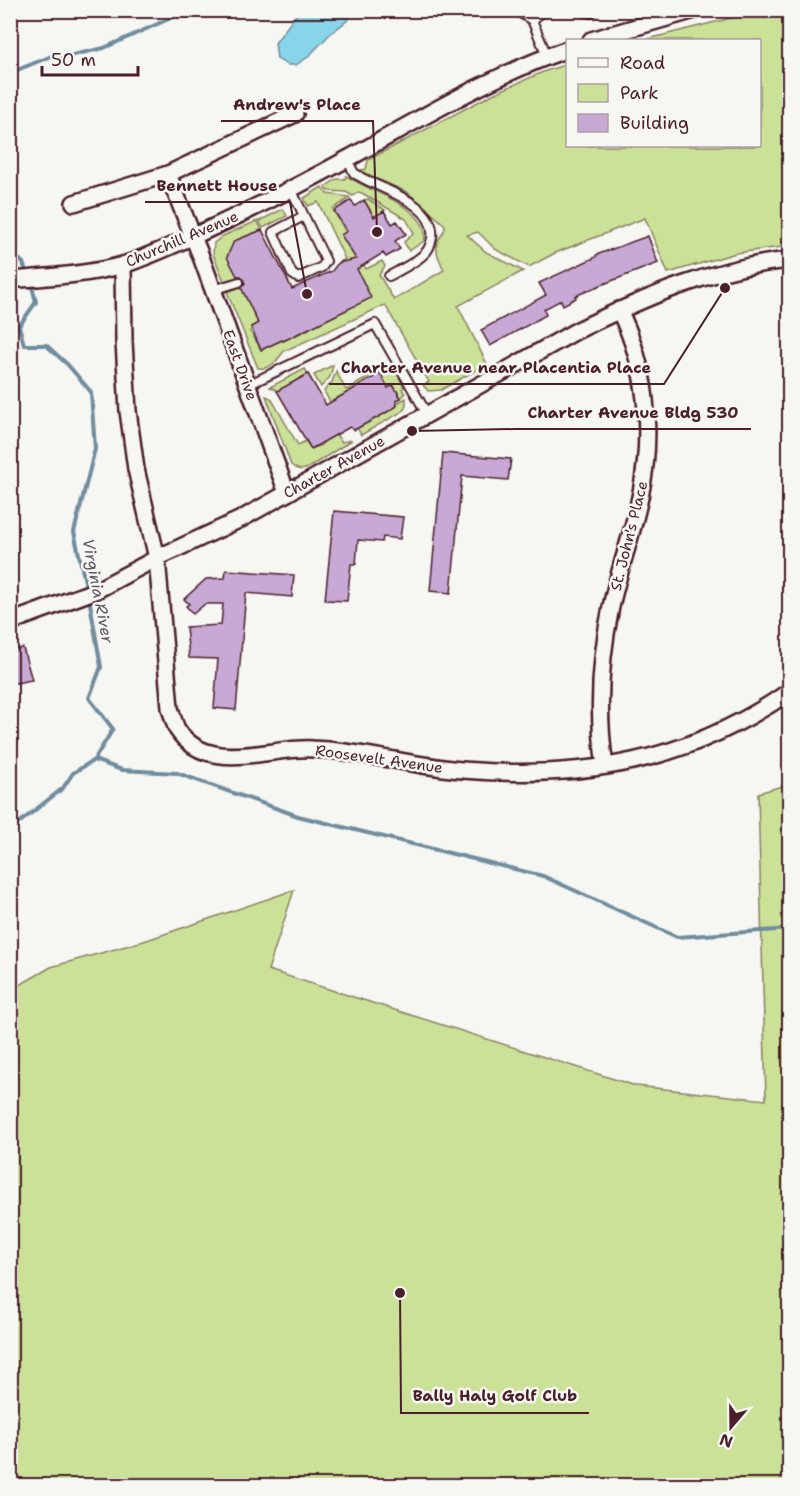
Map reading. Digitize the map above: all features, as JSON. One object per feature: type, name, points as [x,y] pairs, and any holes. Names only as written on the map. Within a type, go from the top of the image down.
[{"type":"street","points":[[594,39],[696,10]]},
{"type":"street","name":"Churchill Avenue","points":[[12,280],[123,265],[193,236],[291,189],[455,98],[566,49]]},
{"type":"street","points":[[74,203],[168,174],[295,114]]},
{"type":"street","name":"East Drive","points":[[168,174],[287,493]]},
{"type":"street","name":"Charter Avenue","points":[[10,622],[97,590],[241,519],[576,331],[619,310],[654,294],[719,273],[789,260]]},
{"type":"street","name":"Roosevelt Avenue","points":[[123,265],[128,411],[136,469],[158,558],[170,708],[177,728],[183,736],[208,753],[237,757],[312,748],[452,769],[531,774],[641,761],[698,742],[758,713],[789,691]]},
{"type":"street","name":"St. John's Place","points":[[605,766],[601,740],[600,688],[605,641],[611,607],[641,494],[647,455],[643,377],[631,334],[619,310]]},
{"type":"lane","points":[[522,10],[522,14],[532,20],[547,56]]},
{"type":"lane","points":[[532,20],[545,10]]},
{"type":"lane","points":[[576,10],[590,13],[595,10]]},
{"type":"lane","points":[[347,159],[358,176],[404,198],[416,206],[429,220],[432,235],[427,251],[389,276]]},
{"type":"lane","points":[[291,189],[326,261],[322,267],[298,278],[292,274],[273,232],[304,216]]},
{"type":"lane","points":[[213,290],[239,282]]},
{"type":"lane","points":[[248,386],[375,324],[427,414]]},
{"type":"green space","points":[[759,11],[789,11],[789,246],[736,253],[668,273],[645,218],[555,253],[529,267],[495,249],[478,232],[467,235],[486,252],[523,271],[458,306],[487,364],[441,390],[428,391],[423,385],[429,382],[385,305],[284,351],[270,366],[258,368],[227,292],[241,287],[258,323],[251,327],[250,331],[261,349],[283,341],[309,329],[308,326],[346,310],[338,263],[345,259],[318,202],[308,206],[304,198],[322,187],[327,194],[350,198],[333,209],[366,269],[382,261],[385,266],[379,275],[394,300],[444,270],[438,255],[437,243],[445,225],[407,192],[365,174],[361,170],[366,169],[368,160],[493,94],[543,72],[566,64],[566,147],[761,147],[761,39],[648,39]]},
{"type":"green space","points":[[346,176],[395,201],[414,214],[425,231],[424,241],[409,251],[404,242],[414,233],[406,219],[362,193],[358,192],[353,196],[346,192],[328,191],[325,187],[337,179],[345,179]]},
{"type":"green space","points":[[368,199],[385,210],[374,217],[364,200]]},
{"type":"green space","points":[[283,209],[287,216],[263,228],[259,221]]},
{"type":"green space","points":[[257,221],[262,230],[236,240],[234,265],[239,277],[224,281],[213,254],[214,243],[223,236]]},
{"type":"green space","points":[[333,365],[330,377],[321,387],[314,375]]},
{"type":"green space","points":[[388,366],[395,370],[404,387],[402,389],[405,394],[401,398],[394,386],[388,388],[381,375],[337,398],[336,413],[324,391],[332,382],[336,371],[346,390]]},
{"type":"green space","points":[[305,369],[308,374],[278,391],[270,387]]},
{"type":"green space","points":[[266,396],[271,398],[298,445],[306,441],[311,449],[321,445],[334,431],[341,442],[352,440],[308,468],[301,470],[295,468],[291,465]]},
{"type":"green space","points":[[406,398],[403,411],[361,435],[357,427],[396,407],[397,403]]},
{"type":"green space","points":[[789,784],[789,1485],[11,1485],[11,990],[51,967],[144,941],[294,890],[268,970],[636,1086],[766,1100],[758,793]]},
{"type":"water","points":[[350,10],[349,19],[330,34],[308,57],[296,65],[288,65],[277,59],[275,43],[299,11]]},
{"type":"building","points":[[351,200],[355,206],[364,200],[374,217],[384,211],[392,224],[397,221],[406,234],[395,241],[400,249],[386,257],[383,253],[357,269],[371,298],[261,350],[251,327],[258,323],[241,287],[245,284],[244,280],[241,276],[237,276],[227,257],[234,241],[262,230],[292,289],[332,271],[338,263],[356,259],[341,235],[347,231],[334,211]]},
{"type":"building","points":[[648,236],[658,263],[575,296],[576,298],[563,305],[561,300],[544,309],[546,315],[490,346],[481,330],[546,295],[539,283],[596,255]]},
{"type":"building","points":[[308,374],[326,405],[379,374],[388,388],[393,385],[401,398],[396,401],[397,406],[384,414],[354,430],[350,427],[311,449],[277,391]]},
{"type":"building","points":[[443,453],[511,459],[508,480],[462,476],[451,593],[430,591]]},
{"type":"building","points":[[334,511],[403,517],[400,539],[383,537],[382,542],[358,540],[356,564],[351,564],[347,601],[325,600]]},
{"type":"building","points":[[226,570],[294,575],[292,597],[246,593],[236,710],[214,708],[218,659],[189,658],[186,627],[221,625],[223,604],[205,604],[193,614],[186,606],[189,604],[184,599],[206,579],[225,578]]},
{"type":"building","points":[[23,648],[32,680],[10,684],[10,650]]},
{"type":"waterway","name":"Virginia River","points":[[10,73],[54,55],[64,57],[104,48],[173,17],[183,10]]},
{"type":"waterway","name":"Virginia River","points":[[10,250],[23,263],[27,274]]},
{"type":"waterway","name":"Virginia River","points":[[31,283],[36,302],[19,326],[24,345],[46,345],[68,365],[91,392],[95,449],[74,532],[87,591]]},
{"type":"waterway","name":"Virginia River","points":[[10,830],[63,788],[73,773],[94,760],[113,729],[89,698],[101,667],[89,598]]},
{"type":"waterway","points":[[94,760],[122,770],[177,773],[298,816],[543,876],[677,937],[790,929]]},
{"type":"place","name":"Andrew's Place","points":[[377,232]]},
{"type":"place","name":"Charter Avenue near Placentia Place","points":[[725,288]]},
{"type":"place","name":"Bennett House","points":[[307,294]]},
{"type":"place","name":"Charter Avenue Bldg 530","points":[[412,431]]},
{"type":"place","name":"Bally Haly Golf Club","points":[[400,1293]]}]
